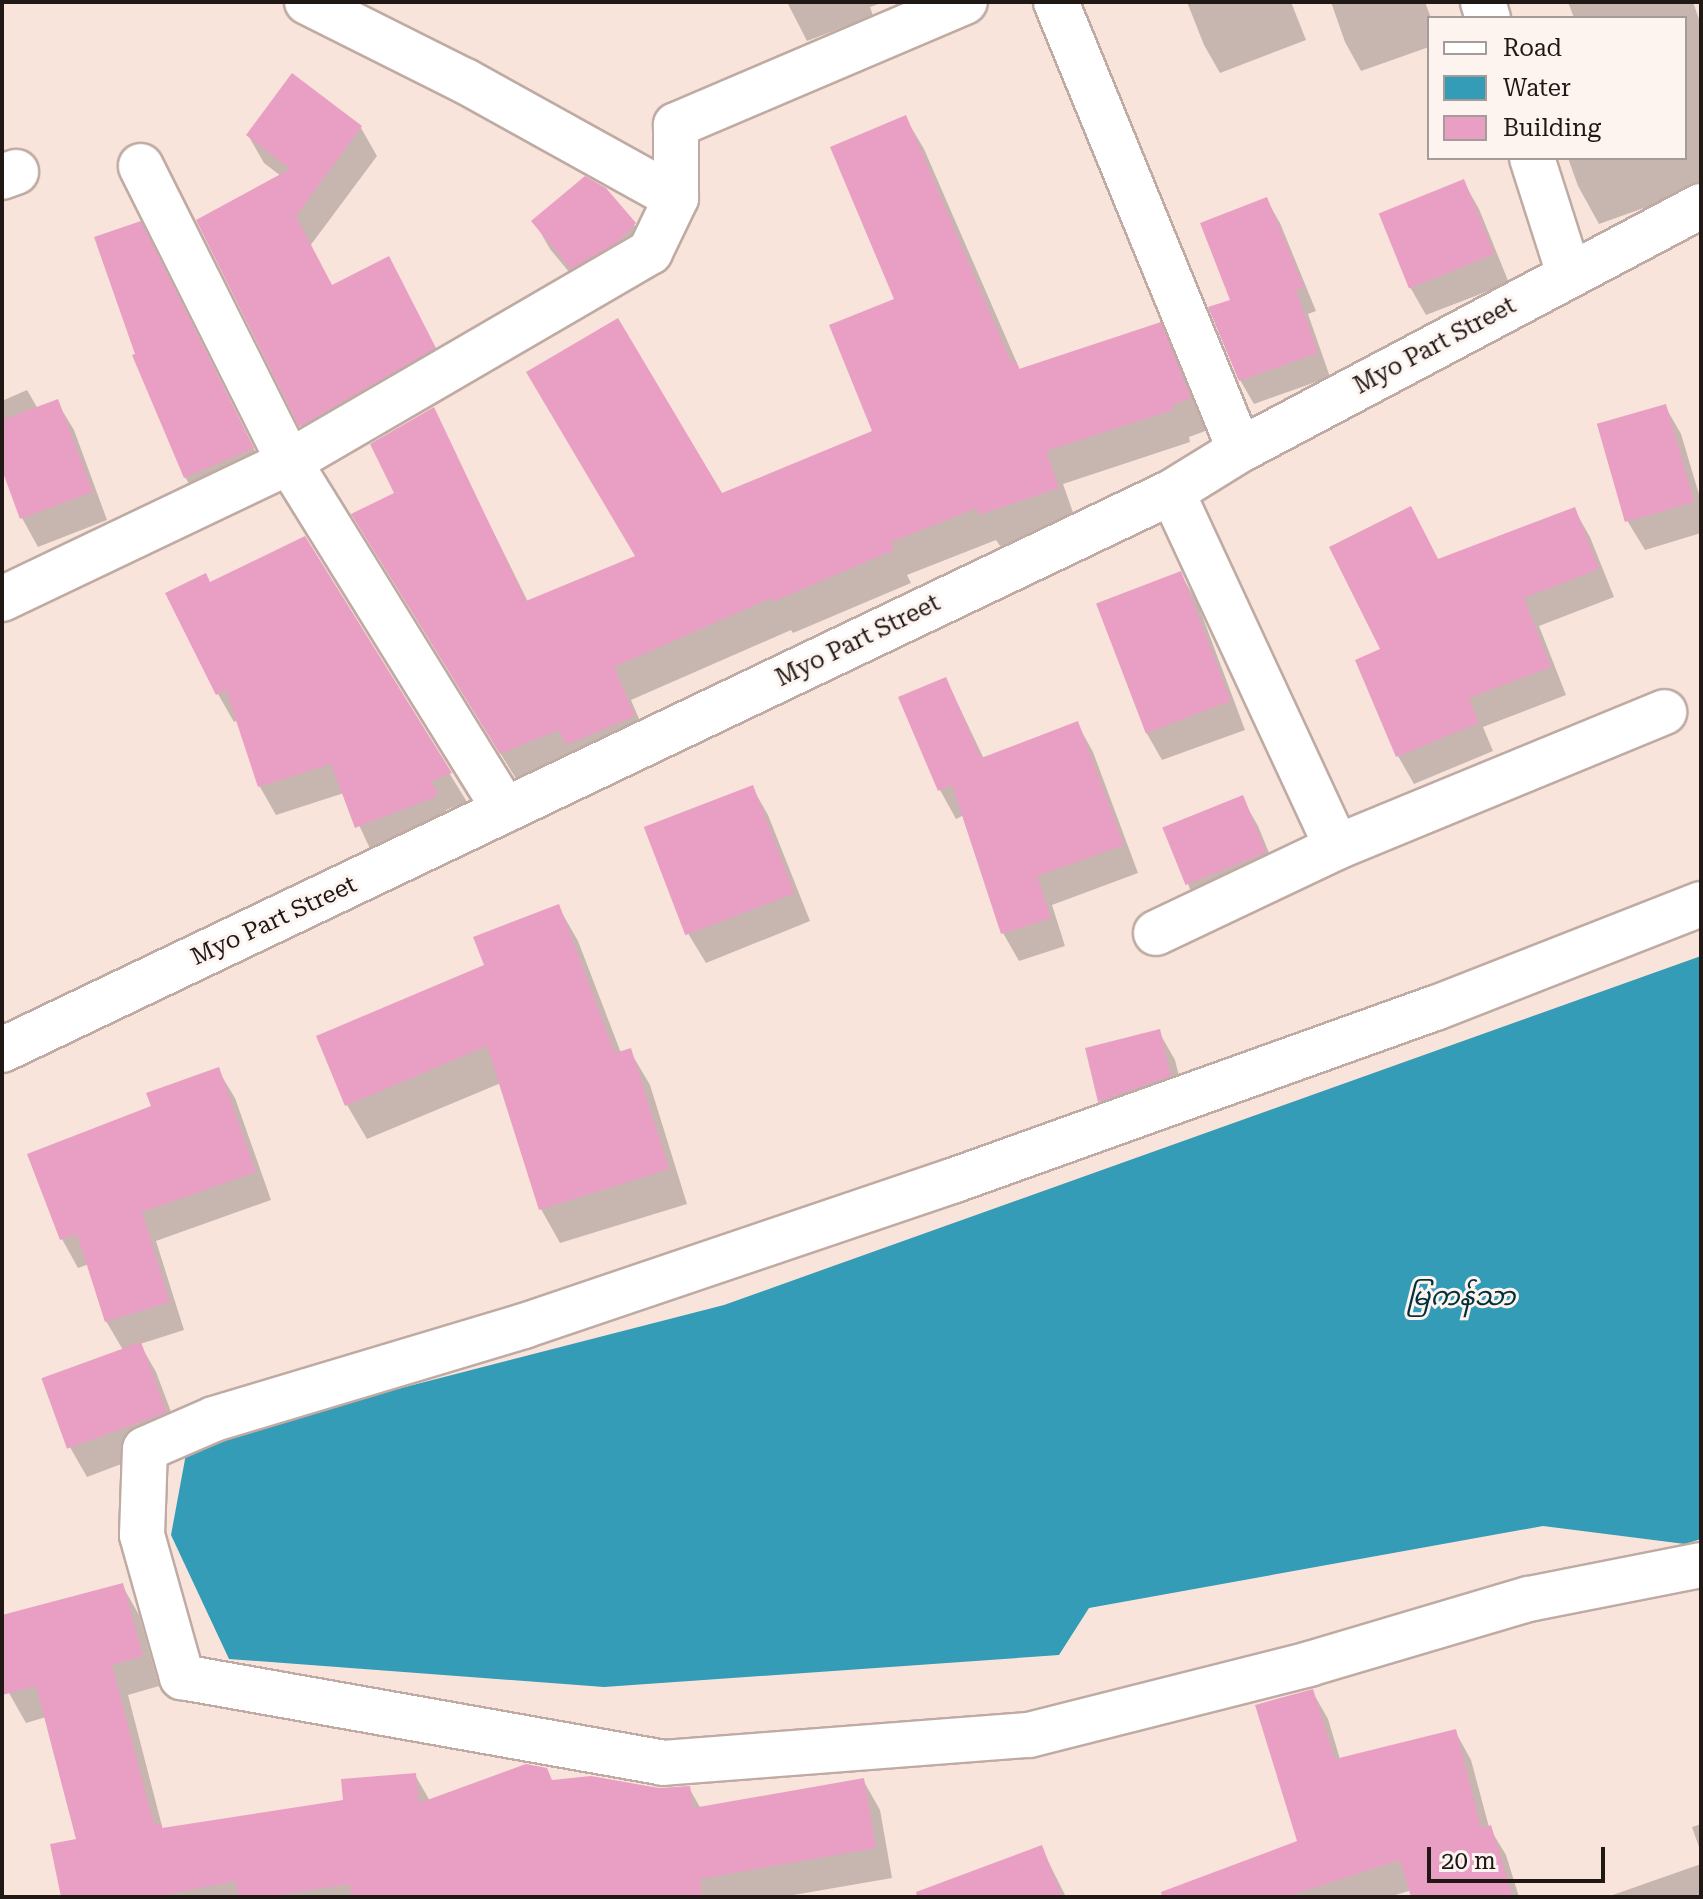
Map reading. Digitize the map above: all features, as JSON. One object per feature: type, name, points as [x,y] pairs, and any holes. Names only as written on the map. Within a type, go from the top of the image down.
[{"type":"street","points":[[307,2],[465,81],[676,198]]},
{"type":"street","points":[[2,599],[289,462],[650,252],[676,198],[676,125],[965,2]]},
{"type":"street","points":[[1056,2],[1240,450]]},
{"type":"street","points":[[1533,160],[1569,274]]},
{"type":"street","points":[[141,166],[289,462],[505,810]]},
{"type":"street","name":"Myo Part Street","points":[[2,1050],[1172,492],[1240,450],[1701,206]]},
{"type":"street","points":[[1172,492],[1337,847]]},
{"type":"street","points":[[1156,933],[1337,847],[1664,712]]},
{"type":"street","points":[[1701,904],[1435,1008],[952,1181],[524,1326],[214,1419],[145,1449],[142,1535],[182,1677],[663,1763],[1029,1735],[1309,1664],[1529,1599],[1701,1565]]},
{"type":"water","name":"မြကန်သာ","points":[[1701,956],[1701,1539],[1685,1544],[1543,1526],[1089,1608],[1059,1655],[604,1687],[229,1659],[171,1535],[188,1443],[724,1305]]},
{"type":"building","points":[[292,73],[362,126],[296,216],[332,285],[389,256],[436,348],[299,427],[196,220],[290,169],[246,135]]},
{"type":"building","points":[[906,115],[1011,362],[1016,361],[1019,369],[1161,322],[1191,398],[1172,405],[1173,410],[1046,451],[1059,488],[979,515],[977,508],[891,542],[894,550],[772,602],[771,598],[614,667],[635,716],[566,745],[559,730],[500,754],[351,514],[394,493],[370,444],[434,407],[526,601],[635,556],[526,372],[618,318],[722,493],[872,431],[829,325],[894,299],[830,147]]},
{"type":"building","points":[[585,176],[606,188],[636,223],[618,242],[571,269],[531,221]]},
{"type":"building","points":[[1464,179],[1494,254],[1409,289],[1379,213]]},
{"type":"building","points":[[1267,197],[1304,287],[1296,290],[1318,353],[1239,381],[1208,307],[1230,300],[1200,223]]},
{"type":"building","points":[[141,221],[254,448],[184,478],[132,355],[135,354],[94,237]]},
{"type":"building","points":[[58,399],[93,492],[20,519],[2,470],[2,420]]},
{"type":"building","points":[[1666,404],[1694,502],[1625,522],[1597,424]]},
{"type":"building","points":[[1411,506],[1438,559],[1575,507],[1599,569],[1524,598],[1551,667],[1469,698],[1479,723],[1396,757],[1355,660],[1380,649],[1329,547]]},
{"type":"building","points":[[305,536],[452,773],[432,781],[438,796],[355,828],[331,764],[258,787],[226,690],[216,695],[165,593],[206,573],[210,582]]},
{"type":"building","points":[[1181,571],[1231,701],[1146,733],[1096,604]]},
{"type":"building","points":[[946,677],[981,758],[1078,721],[1124,845],[1037,876],[1051,918],[1001,934],[952,785],[938,791],[898,697]]},
{"type":"building","points":[[753,785],[795,893],[685,935],[644,827]]},
{"type":"building","points":[[1243,795],[1266,852],[1186,885],[1162,828]]},
{"type":"building","points":[[559,904],[615,1053],[631,1048],[669,1169],[539,1210],[487,1046],[345,1106],[316,1036],[484,965],[473,937]]},
{"type":"building","points":[[1160,1029],[1171,1076],[1098,1102],[1085,1048]]},
{"type":"building","points":[[219,1067],[256,1172],[142,1212],[170,1302],[105,1322],[77,1234],[60,1240],[27,1154],[151,1106],[146,1093]]},
{"type":"building","points":[[141,1342],[167,1412],[67,1449],[41,1378]]},
{"type":"building","points":[[123,1583],[143,1656],[112,1665],[154,1824],[161,1823],[162,1828],[343,1800],[341,1779],[416,1773],[419,1803],[526,1764],[547,1768],[552,1780],[591,1776],[659,1788],[690,1786],[693,1808],[864,1778],[876,1848],[700,1879],[702,1897],[351,1897],[350,1884],[265,1897],[238,1897],[236,1881],[155,1897],[61,1897],[50,1844],[76,1839],[36,1686],[2,1695],[2,1615]]},
{"type":"building","points":[[1313,1689],[1335,1759],[1456,1729],[1481,1828],[1491,1825],[1513,1897],[1411,1897],[1400,1860],[1286,1897],[1162,1897],[1161,1892],[1297,1841],[1255,1705]]},
{"type":"building","points":[[1042,1845],[1062,1897],[917,1897],[916,1892]]}]
